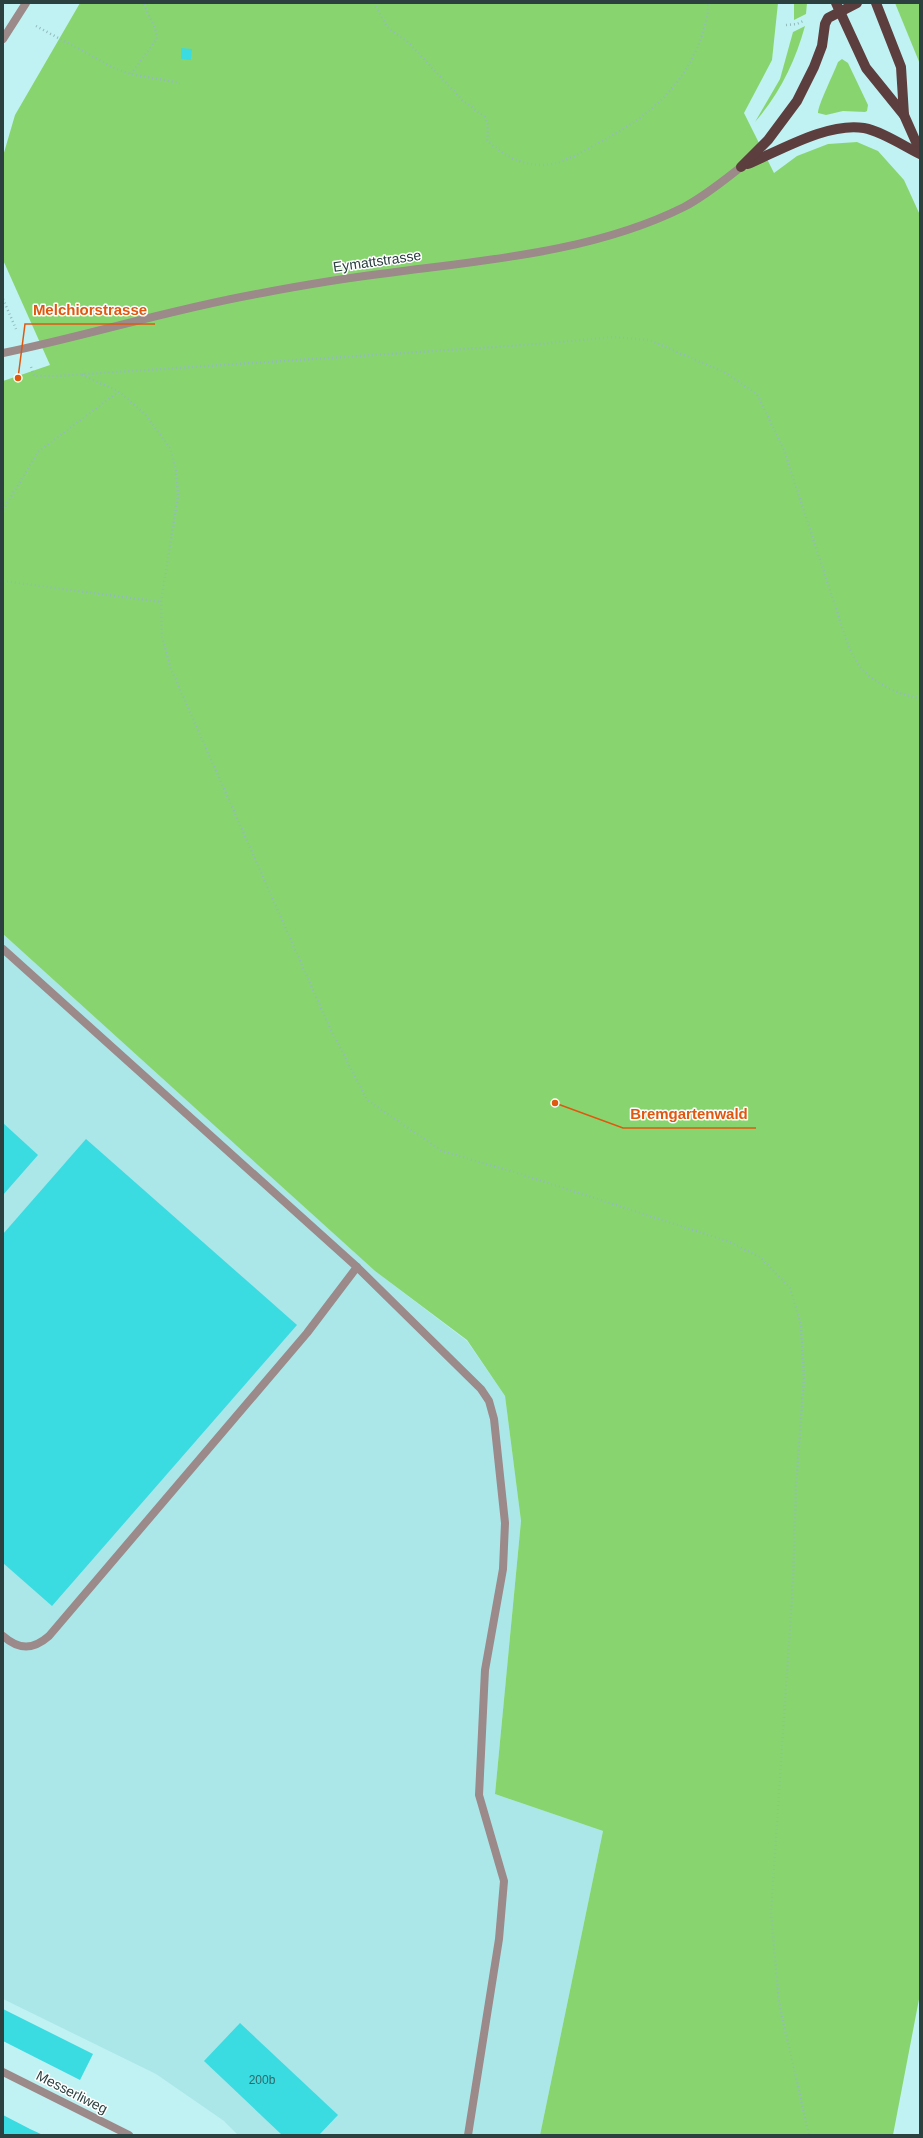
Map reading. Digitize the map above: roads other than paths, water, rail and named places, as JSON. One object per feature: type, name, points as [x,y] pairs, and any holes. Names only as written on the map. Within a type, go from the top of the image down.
[{"type":"main road","points":[[741,167],[768,140],[797,101],[807,83],[822,46],[824,24],[828,18],[838,8],[857,3]]},
{"type":"main road","points":[[876,3],[901,67],[904,115]]},
{"type":"main road","points":[[838,8],[866,68],[904,115],[920,151]]},
{"type":"main road","points":[[741,167],[822,132],[846,126],[866,128],[920,154]]},
{"type":"street","points":[[3,39],[26,3]]},
{"type":"street","name":"Eymattstrasse","points":[[3,353],[187,308],[247,295],[378,274],[500,259],[564,246],[658,219],[700,198],[741,167]]},
{"type":"street","points":[[3,949],[357,1268],[481,1389],[489,1401],[494,1419],[505,1523],[503,1569],[485,1670],[479,1795],[504,1881],[500,1939],[468,2135]]},
{"type":"street","points":[[3,1636],[20,1647],[30,1648],[41,1643],[49,1636],[307,1333],[357,1268]]},
{"type":"street","name":"Messerliweg","points":[[3,2072],[129,2135]]},
{"type":"place","name":"Melchiorstrasse","points":[[18,378]]},
{"type":"place","name":"Bremgartenwald","points":[[555,1103]]}]
